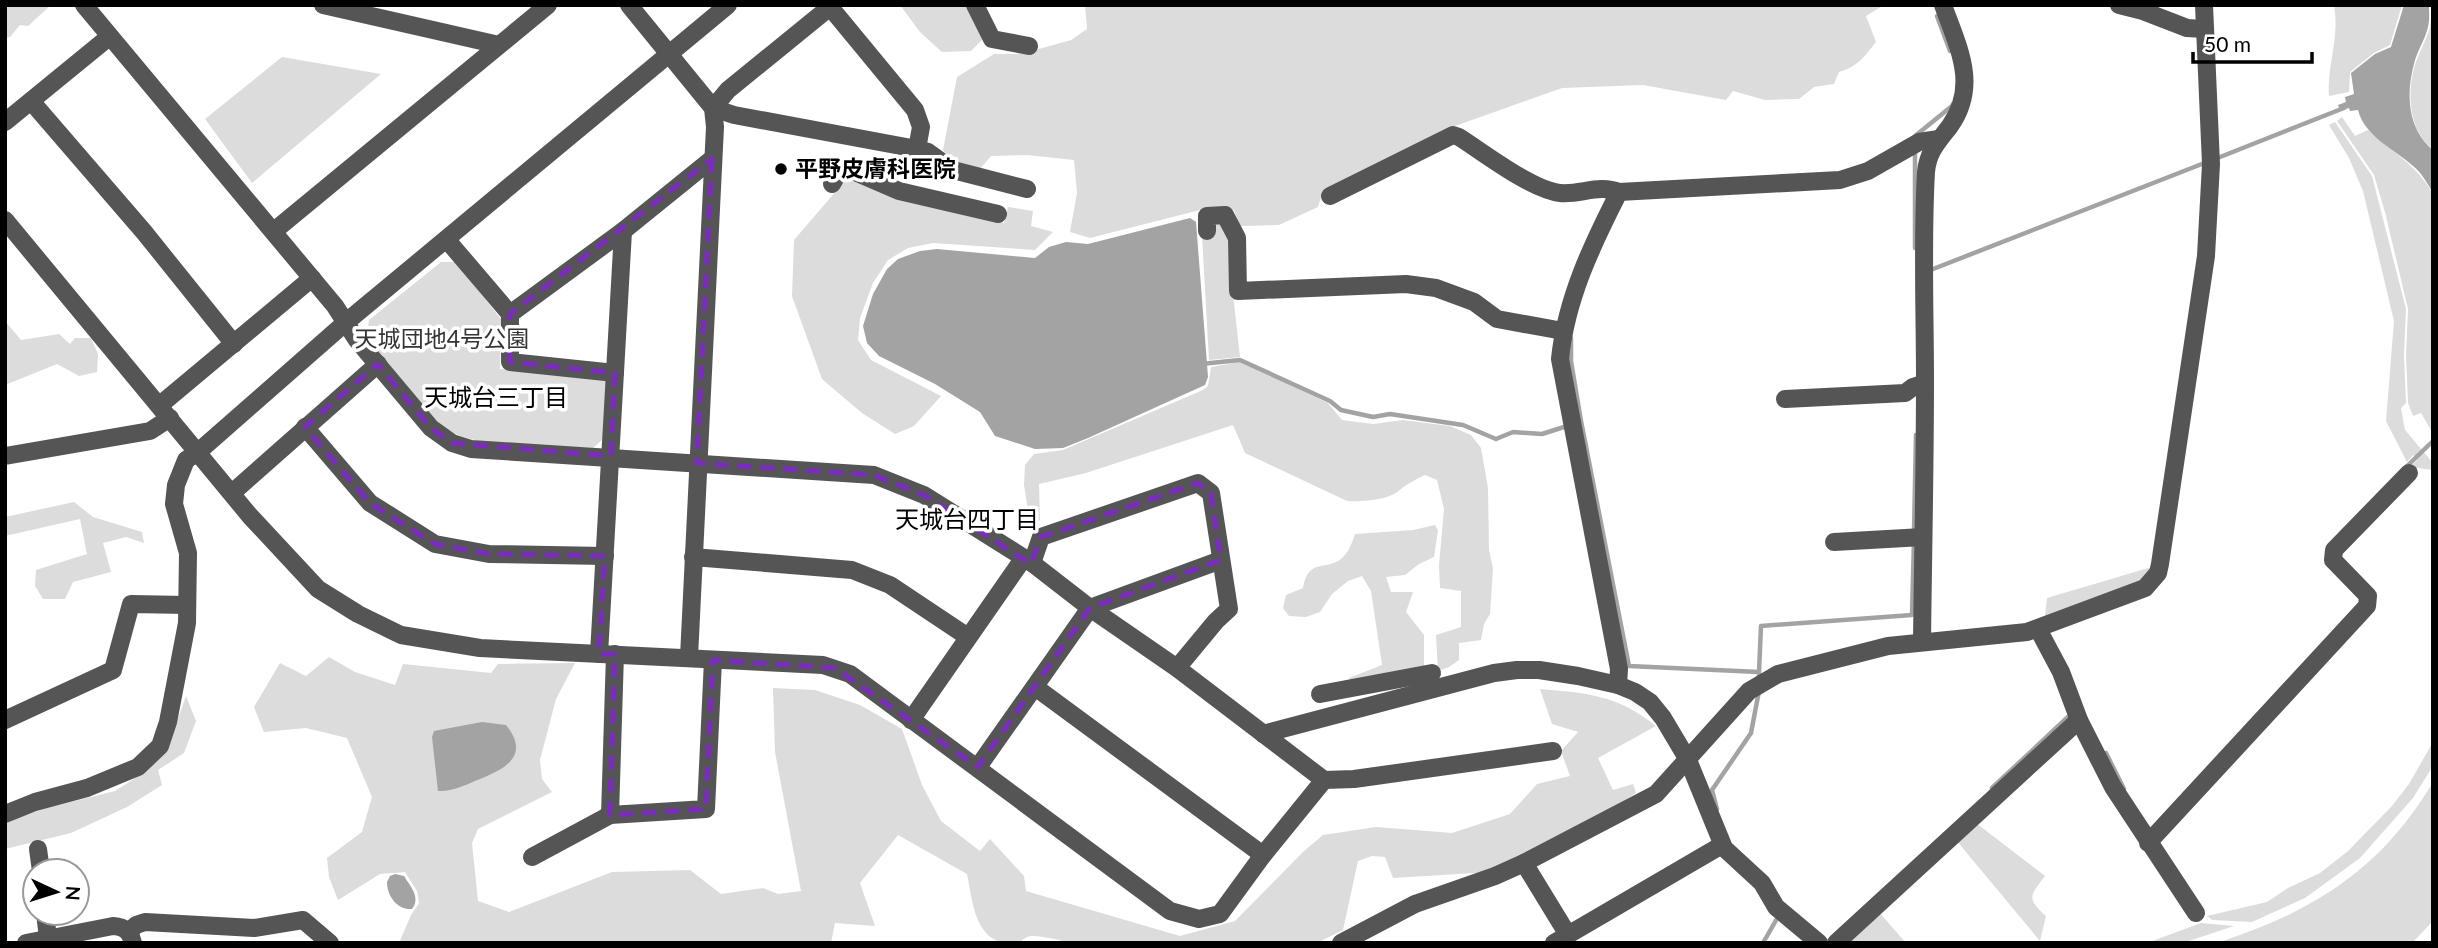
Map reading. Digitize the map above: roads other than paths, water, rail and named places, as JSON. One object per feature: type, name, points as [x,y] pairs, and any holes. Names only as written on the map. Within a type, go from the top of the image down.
[{"type":"street","points":[[84,5],[274,231],[430,428],[452,443],[471,449],[874,475],[924,495],[1027,561],[1177,668],[1324,780],[1354,779],[1553,751]]},
{"type":"street","points":[[323,5],[499,45]]},
{"type":"street","points":[[274,231],[548,5]]},
{"type":"street","points":[[629,5],[713,108],[734,115],[917,149],[928,152],[953,170],[1027,189]]},
{"type":"street","points":[[5,814],[87,788],[138,767],[160,747],[168,722],[187,623],[188,553],[174,504],[176,485],[186,460],[345,323],[728,5]]},
{"type":"street","points":[[975,5],[992,39],[1029,47]]},
{"type":"street","points":[[1922,641],[1917,537],[1928,157],[1962,105],[1966,83],[1964,68],[1943,5]]},
{"type":"street","points":[[2119,5],[2187,28],[2204,29]]},
{"type":"street","points":[[1353,940],[1415,904],[1524,863],[1656,794],[1749,691],[1788,671],[1888,646],[2038,629],[2145,588],[2158,573],[2202,290],[2211,159],[2204,5]]},
{"type":"street","points":[[689,657],[715,128],[713,108],[728,90],[830,7],[915,110],[921,127],[917,149]]},
{"type":"street","points":[[5,122],[109,37]]},
{"type":"street","points":[[32,101],[144,232],[234,344]]},
{"type":"street","points":[[1330,196],[1454,135],[1542,189],[1561,194],[1607,187],[1619,192],[1840,180],[1868,171],[1916,143],[1939,139]]},
{"type":"street","points":[[510,314],[623,231],[712,159]]},
{"type":"street","points":[[832,184],[839,172],[848,169],[899,191],[999,214]]},
{"type":"street","points":[[946,202],[953,170]]},
{"type":"street","points":[[1618,685],[1619,669],[1560,359],[1563,331],[1586,260],[1619,192]]},
{"type":"street","points":[[1208,231],[1207,216],[1225,215],[1237,238],[1238,291],[1406,284],[1436,288],[1474,302],[1497,319],[1563,331]]},
{"type":"street","points":[[5,220],[232,493],[318,589],[358,614],[401,635],[480,648],[689,657],[835,667],[850,674],[1170,911],[1199,919],[1220,914],[1263,855],[1324,780]]},
{"type":"street","points":[[610,816],[605,556],[623,231]]},
{"type":"street","points":[[447,240],[510,314],[510,362],[615,373]]},
{"type":"street","points":[[5,456],[149,431],[234,344],[312,278]]},
{"type":"street","points":[[232,493],[378,363]]},
{"type":"street","points":[[1785,399],[1905,393],[1920,384]]},
{"type":"street","points":[[304,427],[370,503],[435,544],[489,554],[605,556]]},
{"type":"street","points":[[2148,843],[2367,606],[2368,596],[2333,559],[2334,550],[2409,473]]},
{"type":"street","points":[[911,720],[968,637],[1027,561],[1041,537],[1198,484],[1211,493],[1229,609],[1177,668]]},
{"type":"street","points":[[1834,542],[1917,537]]},
{"type":"street","points":[[694,557],[852,570],[890,586],[968,637]]},
{"type":"street","points":[[978,768],[1090,608],[1221,560]]},
{"type":"street","points":[[5,720],[113,670],[131,604],[187,605]]},
{"type":"street","points":[[2038,629],[2061,672],[2077,715],[2113,787],[2196,913]]},
{"type":"street","points":[[532,857],[610,816],[706,809],[713,660]]},
{"type":"street","points":[[1263,734],[1494,673],[1539,670],[1618,685],[1650,702],[1663,718],[1688,761],[1725,849],[1762,883],[1776,907],[1819,943]]},
{"type":"street","points":[[1320,694],[1432,673]]},
{"type":"street","points":[[1035,687],[1263,855]]},
{"type":"street","points":[[1837,942],[2077,715]]},
{"type":"street","points":[[38,849],[39,857]]},
{"type":"street","points":[[1524,863],[1561,939],[1725,849]]},
{"type":"street","points":[[26,943],[113,926],[122,927],[131,937],[136,925],[145,922],[253,935],[303,920],[330,943]]},
{"type":"street","points":[[47,927],[48,938]]},
{"type":"waterway","points":[[1937,16],[1950,51]]},
{"type":"waterway","points":[[1915,136],[1953,104]]},
{"type":"waterway","points":[[2215,159],[2344,108]]},
{"type":"waterway","points":[[1915,148],[1915,248]]},
{"type":"waterway","points":[[1928,271],[2207,162]]},
{"type":"waterway","points":[[1571,338],[1571,361],[1581,421],[1629,666],[1759,672],[1759,679]]},
{"type":"waterway","points":[[1201,364],[1240,360],[1330,401],[1341,410],[1373,417],[1390,414],[1463,425],[1496,439],[1513,432],[1542,434],[1564,427]]},
{"type":"waterway","points":[[1914,532],[1916,435]]},
{"type":"waterway","points":[[2405,468],[2433,441]]},
{"type":"waterway","points":[[1759,672],[1761,626],[1912,615],[1914,540]]},
{"type":"waterway","points":[[1717,809],[1712,790],[1751,733],[1759,691]]},
{"type":"waterway","points":[[1992,788],[2074,714]]},
{"type":"waterway","points":[[2106,753],[2124,789]]},
{"type":"waterway","points":[[1763,943],[1779,915]]},
{"type":"place","name":"平野皮膚科医院","points":[[781,169]]},
{"type":"district","name":"天城台三丁目","points":[[496,398]]},
{"type":"district","name":"天城台四丁目","points":[[967,520]]},
{"type":"park label","name":"天城団地4号公園","points":[[442,339]]}]
